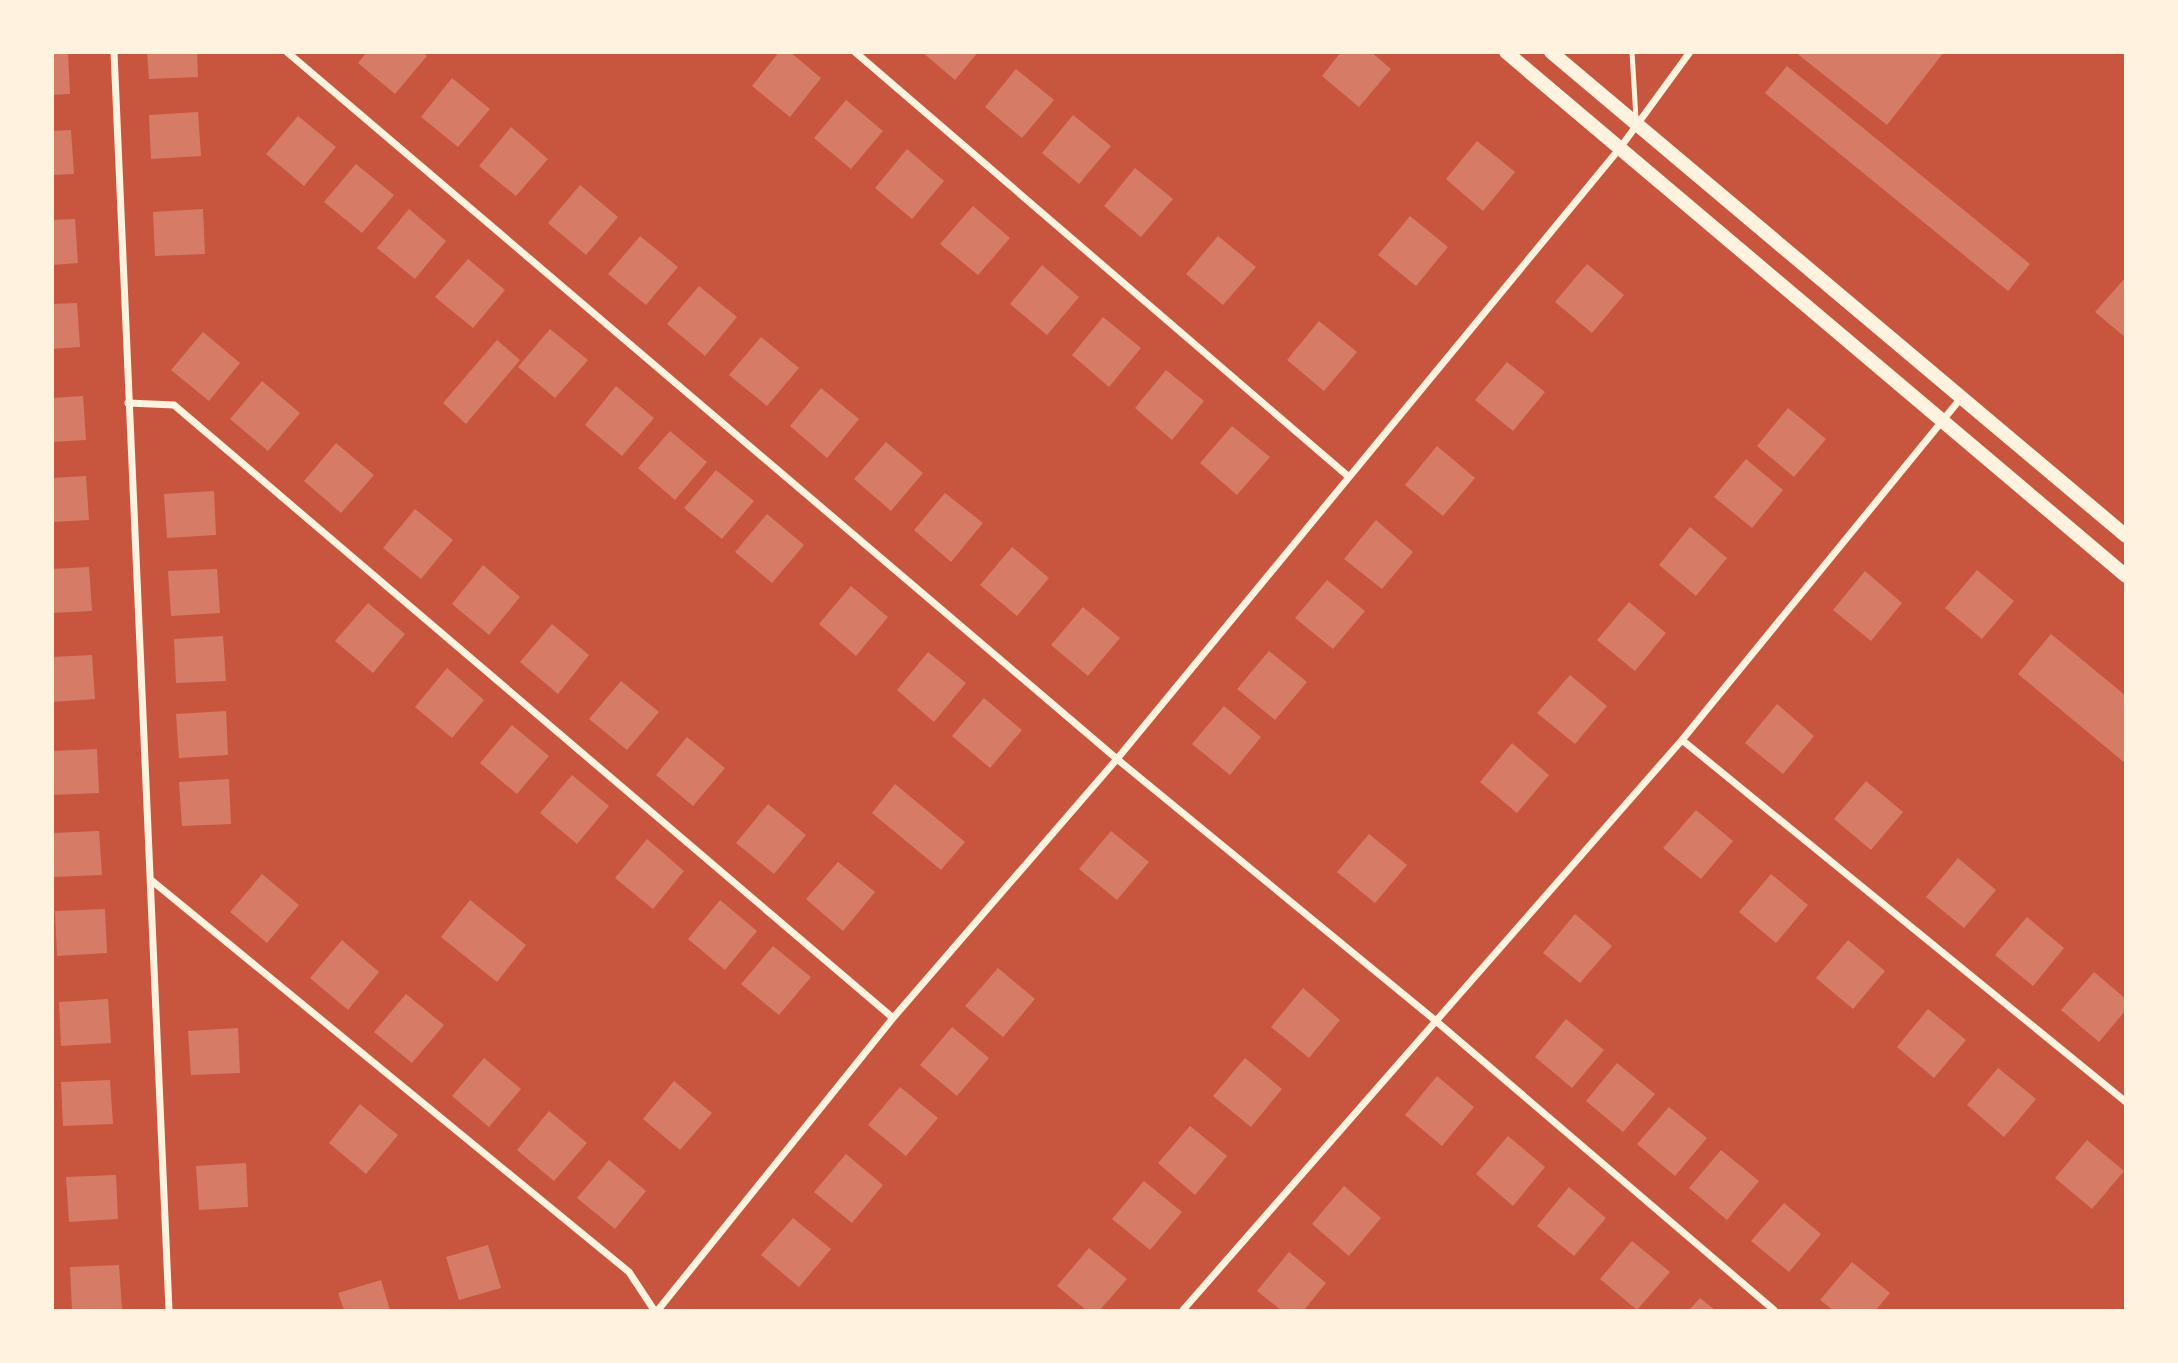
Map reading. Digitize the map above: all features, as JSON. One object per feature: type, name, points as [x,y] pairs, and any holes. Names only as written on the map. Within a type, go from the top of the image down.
[{"type":"main road","points":[[1506,52],[2126,576]]},
{"type":"main road","points":[[1551,52],[2126,536]]},
{"type":"street","points":[[114,52],[169,1311]]},
{"type":"street","points":[[287,52],[1117,759],[1436,1021],[1774,1311]]},
{"type":"street","points":[[855,52],[1349,477]]},
{"type":"street","points":[[151,880],[629,1272],[656,1311],[893,1018],[1117,759],[1620,148],[1690,52]]},
{"type":"street","points":[[1183,1311],[1682,740],[1961,398]]},
{"type":"street","points":[[128,403],[174,405],[893,1018]]},
{"type":"street","points":[[1682,740],[2126,1102]]},
{"type":"lane","points":[[1632,52],[1637,125]]},
{"type":"building","points":[[52,52],[68,52],[70,94],[52,95]]},
{"type":"building","points":[[147,52],[197,52],[198,77],[149,79]]},
{"type":"building","points":[[367,52],[423,52],[427,56],[395,94],[358,63]]},
{"type":"building","points":[[779,52],[790,52],[821,78],[790,117],[752,86]]},
{"type":"building","points":[[922,52],[978,52],[955,80]]},
{"type":"building","points":[[1341,52],[1371,52],[1391,69],[1359,107],[1322,76]]},
{"type":"building","points":[[1795,52],[1944,52],[1887,125]]},
{"type":"building","points":[[1787,66],[2030,264],[2008,291],[1765,93]]},
{"type":"building","points":[[1016,69],[1054,100],[1022,138],[985,107]]},
{"type":"building","points":[[452,78],[490,109],[458,147],[421,117]]},
{"type":"building","points":[[846,100],[883,131],[851,169],[814,138]]},
{"type":"building","points":[[198,112],[201,156],[151,159],[149,115]]},
{"type":"building","points":[[1073,115],[1111,146],[1079,184],[1042,153]]},
{"type":"building","points":[[298,116],[336,147],[304,186],[266,154]]},
{"type":"building","points":[[511,127],[548,159],[516,196],[479,166]]},
{"type":"building","points":[[71,130],[74,174],[52,175],[52,131]]},
{"type":"building","points":[[1477,141],[1515,172],[1483,211],[1446,179]]},
{"type":"building","points":[[907,149],[944,181],[912,219],[875,188]]},
{"type":"building","points":[[356,164],[394,195],[362,233],[324,202]]},
{"type":"building","points":[[1135,168],[1173,199],[1141,237],[1104,206]]},
{"type":"building","points":[[580,185],[618,217],[586,255],[548,223]]},
{"type":"building","points":[[973,206],[1010,238],[978,275],[940,244]]},
{"type":"building","points":[[203,209],[205,254],[155,256],[153,212]]},
{"type":"building","points":[[409,209],[446,241],[415,279],[377,248]]},
{"type":"building","points":[[1410,216],[1448,247],[1416,286],[1378,255]]},
{"type":"building","points":[[75,219],[78,263],[52,265],[52,220]]},
{"type":"building","points":[[640,236],[678,267],[646,305],[608,274]]},
{"type":"building","points":[[1218,236],[1256,267],[1223,305],[1186,274]]},
{"type":"building","points":[[468,259],[505,290],[473,328],[435,297]]},
{"type":"building","points":[[1587,264],[1624,295],[1592,333],[1555,302]]},
{"type":"building","points":[[1042,265],[1079,297],[1047,335],[1010,304]]},
{"type":"building","points":[[2126,277],[2126,338],[2095,312]]},
{"type":"building","points":[[699,286],[737,317],[705,356],[667,324]]},
{"type":"building","points":[[77,303],[80,347],[52,349],[52,304]]},
{"type":"building","points":[[1103,317],[1141,348],[1109,387],[1072,355]]},
{"type":"building","points":[[1319,321],[1357,352],[1324,391],[1287,360]]},
{"type":"building","points":[[550,329],[588,360],[555,398],[518,367]]},
{"type":"building","points":[[203,332],[240,363],[209,401],[171,370]]},
{"type":"building","points":[[761,337],[799,368],[767,406],[729,375]]},
{"type":"building","points":[[497,340],[520,360],[466,424],[443,403]]},
{"type":"building","points":[[1507,362],[1545,392],[1513,431],[1475,400]]},
{"type":"building","points":[[1166,370],[1204,401],[1172,440],[1135,408]]},
{"type":"building","points":[[262,381],[300,413],[268,451],[230,419]]},
{"type":"building","points":[[616,386],[654,418],[622,456],[585,425]]},
{"type":"building","points":[[821,388],[859,419],[827,458],[790,426]]},
{"type":"building","points":[[83,396],[86,440],[52,442],[52,398]]},
{"type":"building","points":[[1788,408],[1826,439],[1794,477],[1757,446]]},
{"type":"building","points":[[1232,426],[1270,457],[1237,495],[1200,463]]},
{"type":"building","points":[[670,431],[707,462],[675,500],[638,468]]},
{"type":"building","points":[[886,442],[923,473],[891,511],[854,479]]},
{"type":"building","points":[[336,443],[374,475],[341,513],[304,481]]},
{"type":"building","points":[[1437,446],[1475,478],[1443,516],[1405,485]]},
{"type":"building","points":[[1746,459],[1783,490],[1752,528],[1714,497]]},
{"type":"building","points":[[716,470],[754,501],[722,539],[684,508]]},
{"type":"building","points":[[86,476],[89,520],[52,522],[52,478]]},
{"type":"building","points":[[214,491],[216,535],[167,538],[164,494]]},
{"type":"building","points":[[945,493],[983,523],[951,562],[914,530]]},
{"type":"building","points":[[415,509],[453,540],[421,579],[383,548]]},
{"type":"building","points":[[767,514],[804,545],[772,583],[735,552]]},
{"type":"building","points":[[1376,520],[1413,552],[1382,589],[1344,559]]},
{"type":"building","points":[[1690,527],[1727,558],[1696,596],[1659,565]]},
{"type":"building","points":[[1012,547],[1049,578],[1017,616],[980,585]]},
{"type":"building","points":[[483,565],[520,597],[489,635],[452,604]]},
{"type":"building","points":[[89,567],[92,611],[52,613],[52,569]]},
{"type":"building","points":[[217,569],[220,613],[171,616],[168,571]]},
{"type":"building","points":[[1977,570],[2014,601],[1982,639],[1945,608]]},
{"type":"building","points":[[1865,571],[1902,603],[1871,641],[1833,610]]},
{"type":"building","points":[[1327,580],[1365,611],[1333,649],[1295,618]]},
{"type":"building","points":[[851,586],[888,617],[856,656],[819,624]]},
{"type":"building","points":[[1629,602],[1666,633],[1635,671],[1597,640]]},
{"type":"building","points":[[368,603],[405,634],[373,673],[335,641]]},
{"type":"building","points":[[1083,607],[1120,638],[1088,676],[1051,645]]},
{"type":"building","points":[[552,624],[589,655],[558,694],[520,662]]},
{"type":"building","points":[[2051,634],[2126,696],[2126,764],[2018,674]]},
{"type":"building","points":[[223,636],[226,681],[176,683],[174,639]]},
{"type":"building","points":[[1269,651],[1307,682],[1275,720],[1237,689]]},
{"type":"building","points":[[928,652],[966,683],[934,722],[897,690]]},
{"type":"building","points":[[92,655],[95,699],[52,702],[52,657]]},
{"type":"building","points":[[447,668],[484,700],[452,738],[415,707]]},
{"type":"building","points":[[1570,675],[1607,706],[1575,744],[1537,713]]},
{"type":"building","points":[[621,681],[659,712],[627,750],[589,719]]},
{"type":"building","points":[[984,698],[1022,730],[990,768],[952,736]]},
{"type":"building","points":[[1777,704],[1814,736],[1783,774],[1745,743]]},
{"type":"building","points":[[1224,706],[1261,737],[1230,775],[1192,744]]},
{"type":"building","points":[[226,711],[228,755],[179,758],[176,714]]},
{"type":"building","points":[[512,725],[549,756],[517,794],[480,763]]},
{"type":"building","points":[[687,737],[725,768],[693,806],[656,775]]},
{"type":"building","points":[[1512,743],[1549,775],[1517,813],[1480,782]]},
{"type":"building","points":[[97,749],[99,793],[52,795],[52,751]]},
{"type":"building","points":[[572,775],[609,806],[577,844],[540,813]]},
{"type":"building","points":[[229,779],[231,824],[182,826],[179,782]]},
{"type":"building","points":[[1866,781],[1903,812],[1871,850],[1834,819]]},
{"type":"building","points":[[895,784],[965,842],[941,870],[872,813]]},
{"type":"building","points":[[768,804],[806,835],[774,874],[736,843]]},
{"type":"building","points":[[1696,810],[1733,841],[1701,879],[1663,848]]},
{"type":"building","points":[[99,831],[102,875],[52,877],[52,833]]},
{"type":"building","points":[[1111,831],[1149,862],[1117,900],[1079,869]]},
{"type":"building","points":[[1369,834],[1407,865],[1375,903],[1337,872]]},
{"type":"building","points":[[647,839],[684,871],[653,909],[615,878]]},
{"type":"building","points":[[1958,858],[1996,890],[1964,928],[1926,897]]},
{"type":"building","points":[[838,862],[875,892],[843,931],[806,899]]},
{"type":"building","points":[[262,874],[299,905],[267,943],[230,912]]},
{"type":"building","points":[[1771,874],[1808,905],[1776,943],[1739,912]]},
{"type":"building","points":[[470,900],[526,945],[497,982],[441,937]]},
{"type":"building","points":[[720,900],[757,931],[725,970],[688,939]]},
{"type":"building","points":[[105,909],[107,953],[57,956],[55,911]]},
{"type":"building","points":[[1575,914],[1612,946],[1580,983],[1543,953]]},
{"type":"building","points":[[2027,917],[2064,948],[2033,986],[1995,955]]},
{"type":"building","points":[[342,940],[379,972],[348,1010],[310,978]]},
{"type":"building","points":[[1848,940],[1885,971],[1853,1009],[1816,978]]},
{"type":"building","points":[[773,946],[811,977],[779,1015],[741,984]]},
{"type":"building","points":[[998,968],[1035,999],[1003,1037],[965,1006]]},
{"type":"building","points":[[2094,972],[2126,999],[2126,1010],[2099,1042],[2061,1010]]},
{"type":"building","points":[[1303,988],[1340,1020],[1309,1058],[1271,1027]]},
{"type":"building","points":[[406,994],[444,1025],[412,1063],[374,1032]]},
{"type":"building","points":[[108,999],[111,1043],[61,1046],[59,1002]]},
{"type":"building","points":[[1928,1009],[1966,1040],[1934,1078],[1897,1047]]},
{"type":"building","points":[[1566,1019],[1604,1050],[1572,1088],[1535,1057]]},
{"type":"building","points":[[952,1027],[989,1058],[957,1096],[920,1065]]},
{"type":"building","points":[[238,1028],[240,1073],[191,1075],[188,1031]]},
{"type":"building","points":[[484,1058],[521,1089],[489,1127],[452,1096]]},
{"type":"building","points":[[1245,1058],[1282,1089],[1251,1127],[1213,1096]]},
{"type":"building","points":[[1617,1063],[1655,1094],[1623,1132],[1586,1101]]},
{"type":"building","points":[[1998,1068],[2036,1099],[2004,1137],[1967,1105]]},
{"type":"building","points":[[1437,1076],[1474,1107],[1442,1146],[1405,1115]]},
{"type":"building","points":[[110,1080],[113,1124],[63,1126],[61,1082]]},
{"type":"building","points":[[674,1081],[712,1113],[680,1150],[643,1119]]},
{"type":"building","points":[[900,1087],[938,1118],[906,1156],[868,1125]]},
{"type":"building","points":[[360,1104],[398,1135],[366,1174],[329,1143]]},
{"type":"building","points":[[1669,1107],[1707,1138],[1675,1176],[1637,1144]]},
{"type":"building","points":[[549,1111],[587,1143],[554,1181],[517,1150]]},
{"type":"building","points":[[1190,1126],[1227,1156],[1195,1195],[1158,1163]]},
{"type":"building","points":[[1508,1136],[1545,1167],[1513,1206],[1476,1174]]},
{"type":"building","points":[[2087,1140],[2124,1171],[2092,1209],[2055,1178]]},
{"type":"building","points":[[1721,1150],[1759,1181],[1727,1220],[1689,1188]]},
{"type":"building","points":[[846,1154],[883,1185],[852,1223],[814,1192]]},
{"type":"building","points":[[609,1160],[646,1191],[615,1229],[577,1198]]},
{"type":"building","points":[[246,1163],[248,1207],[199,1210],[196,1166]]},
{"type":"building","points":[[116,1175],[118,1219],[69,1222],[66,1177]]},
{"type":"building","points":[[1144,1181],[1182,1212],[1150,1250],[1112,1219]]},
{"type":"building","points":[[1344,1186],[1381,1218],[1349,1256],[1312,1224]]},
{"type":"building","points":[[1569,1187],[1606,1218],[1574,1256],[1537,1226]]},
{"type":"building","points":[[1784,1203],[1821,1234],[1789,1272],[1751,1241]]},
{"type":"building","points":[[793,1218],[831,1249],[799,1287],[761,1255]]},
{"type":"building","points":[[1632,1241],[1670,1272],[1637,1310],[1600,1279]]},
{"type":"building","points":[[488,1245],[501,1288],[459,1300],[446,1257]]},
{"type":"building","points":[[1089,1248],[1127,1279],[1100,1310],[1086,1310],[1057,1286]]},
{"type":"building","points":[[1289,1252],[1326,1283],[1304,1310],[1281,1310],[1257,1291]]},
{"type":"building","points":[[1852,1262],[1890,1293],[1876,1310],[1833,1310],[1820,1300]]},
{"type":"building","points":[[119,1265],[122,1309],[72,1310],[70,1267]]},
{"type":"building","points":[[381,1280],[390,1310],[344,1310],[338,1293]]},
{"type":"building","points":[[1700,1298],[1715,1310],[1689,1310]]}]
